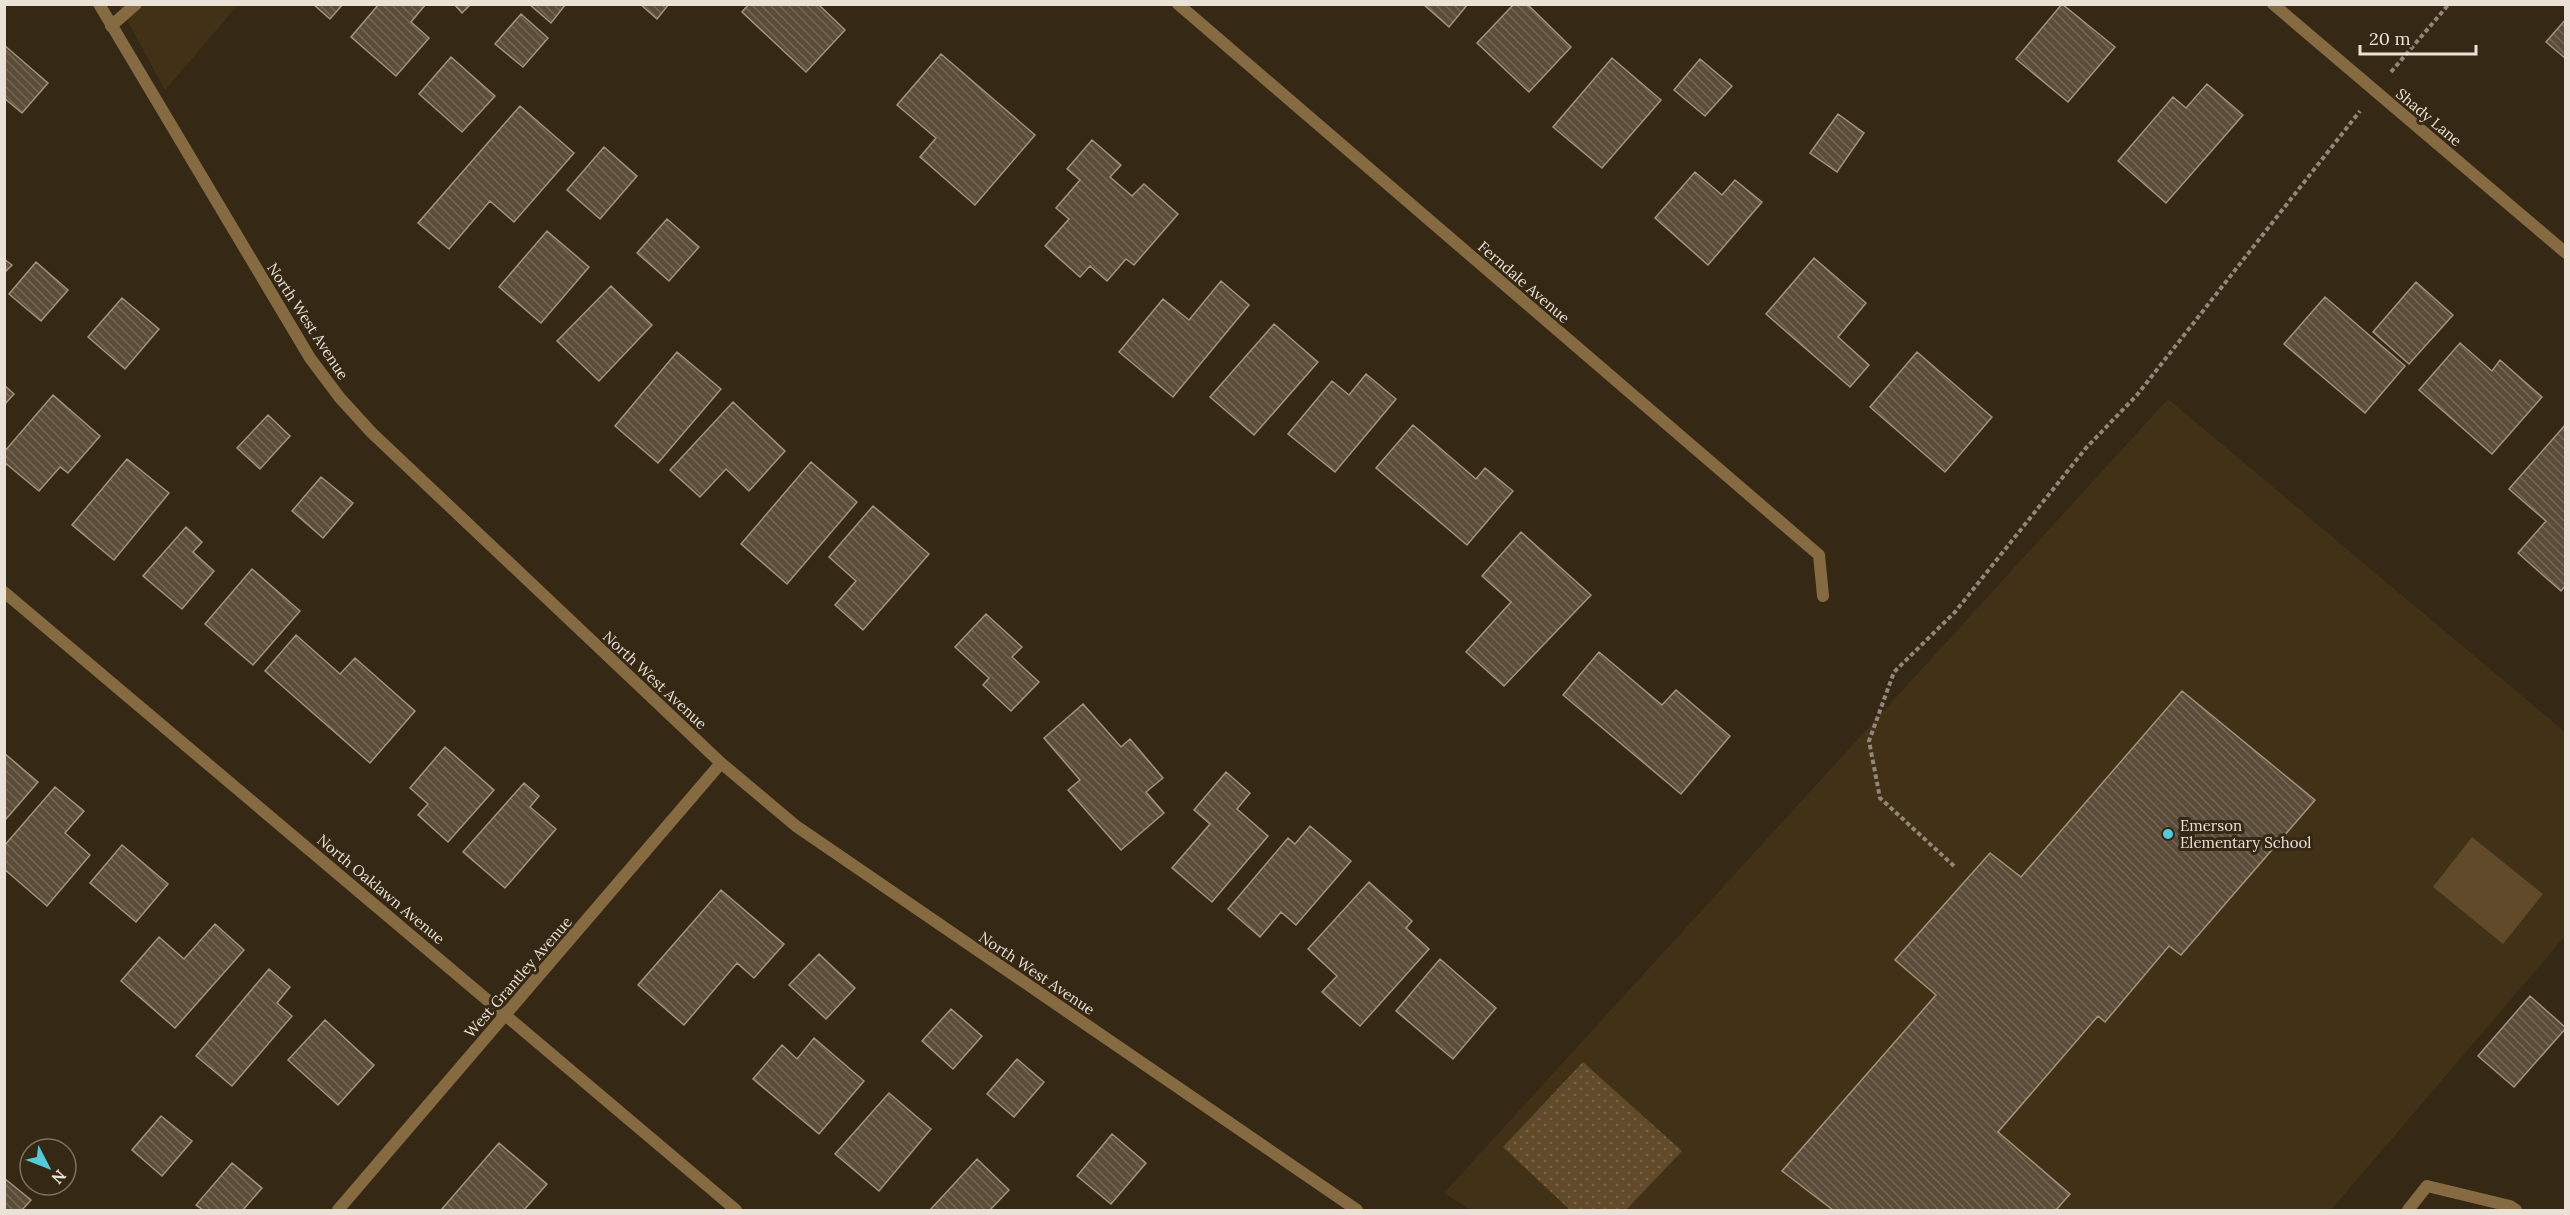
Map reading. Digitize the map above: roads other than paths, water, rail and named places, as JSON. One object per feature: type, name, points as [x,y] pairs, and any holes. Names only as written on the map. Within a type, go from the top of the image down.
[{"type":"street","name":"North West Avenue","points":[[99,4],[310,358],[340,398],[372,433],[721,764],[796,826],[1357,1210]]},
{"type":"street","points":[[111,26],[136,4]]},
{"type":"street","name":"Ferndale Avenue","points":[[1178,4],[1819,555],[1823,596]]},
{"type":"street","name":"Shady Lane","points":[[2273,4],[2565,253]]},
{"type":"street","name":"North Oaklawn Avenue","points":[[4,592],[506,1013],[736,1210]]},
{"type":"street","name":"West Grantley Avenue","points":[[338,1210],[721,764]]},
{"type":"street","points":[[2408,1210],[2427,1186],[2511,1209]]},
{"type":"place","name":"Emerson Elementary School","points":[[2168,834]]}]
